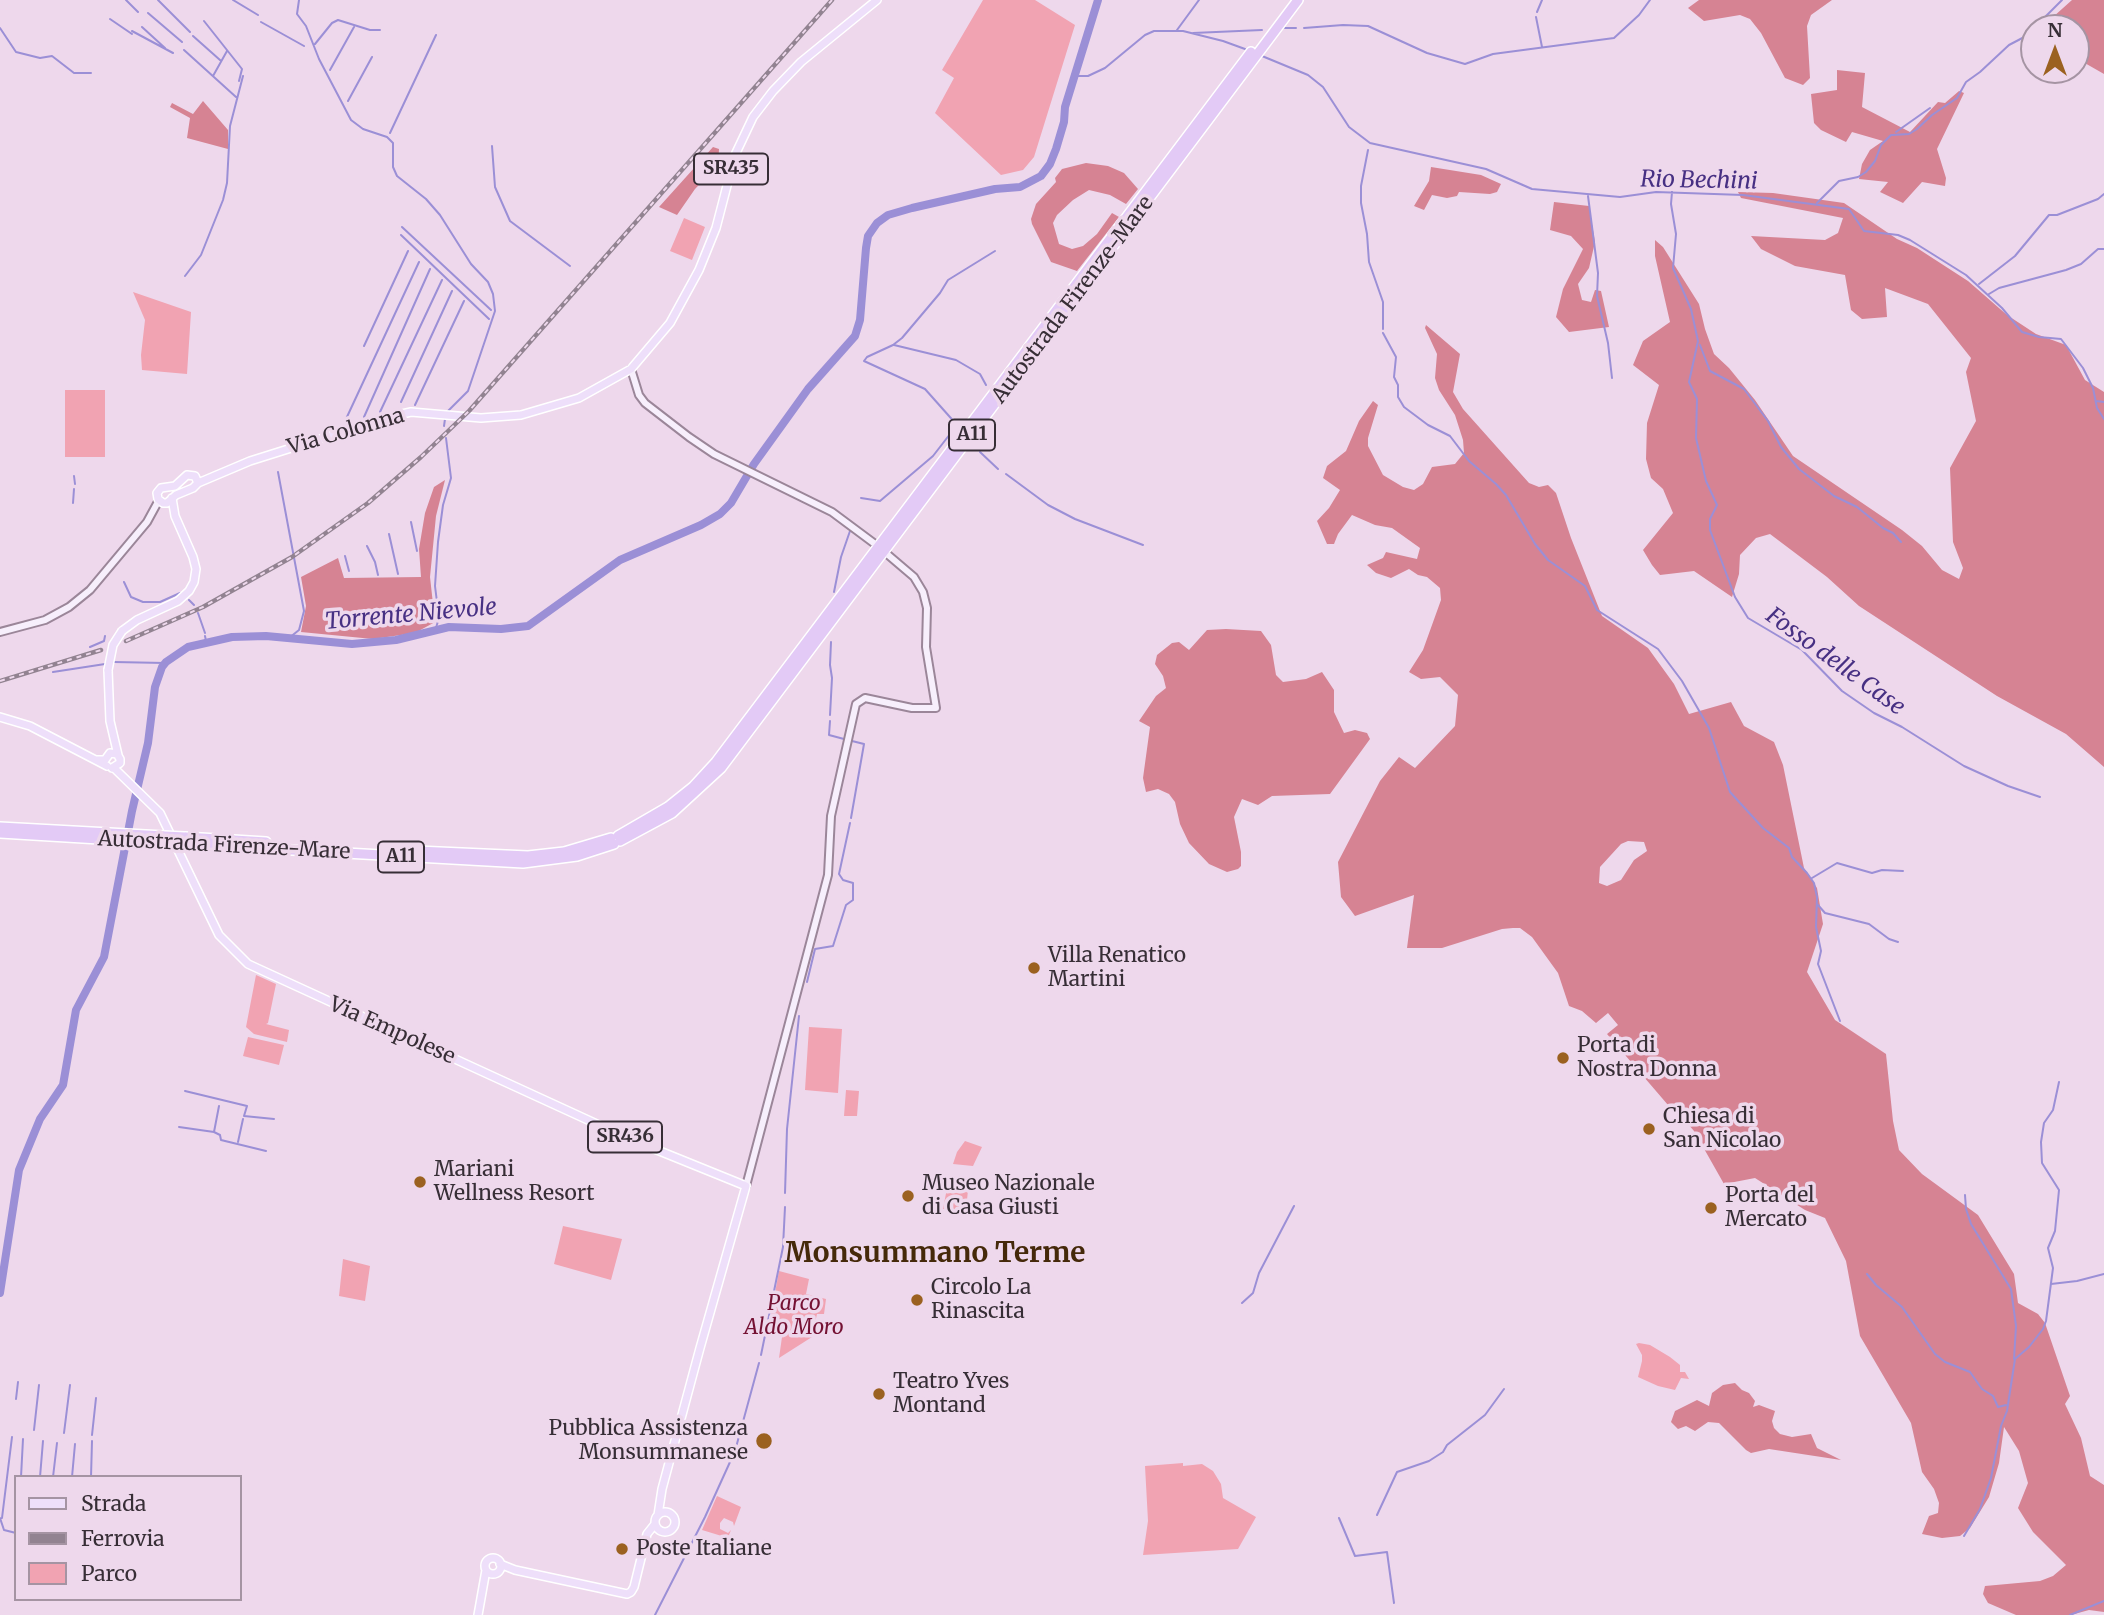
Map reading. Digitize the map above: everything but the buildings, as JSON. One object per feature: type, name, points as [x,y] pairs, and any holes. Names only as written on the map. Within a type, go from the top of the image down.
[{"type":"highway","name":"Autostrada Firenze-Mare","points":[[616,840],[668,807],[693,787],[716,762],[1290,0]]},
{"type":"highway","name":"Autostrada Firenze-Mare","points":[[0,833],[509,856],[564,852],[616,840],[672,813],[722,768],[1298,0]]},
{"type":"highway","points":[[0,820],[68,831]]},
{"type":"highway","name":"Autostrada Firenze-Mare","points":[[0,827],[105,836]]},
{"type":"main road","name":"SR435","points":[[631,369],[670,323],[699,270],[716,228],[735,155],[753,117],[801,62],[877,0]]},
{"type":"main road","points":[[631,369],[639,395],[654,412],[714,454],[832,512],[875,544]]},
{"type":"main road","name":"Via Colonna","points":[[197,480],[400,414],[419,412],[468,418],[496,418],[542,410],[593,392],[631,369]]},
{"type":"main road","name":"SR435","points":[[165,501],[158,493],[161,488],[175,486],[187,475],[197,480]]},
{"type":"main road","name":"SR435","points":[[0,632],[35,624],[69,607],[104,576],[165,501],[197,480]]},
{"type":"main road","points":[[110,761],[114,741],[110,721],[110,657],[113,645],[122,631],[137,620],[178,601],[192,586],[195,569],[193,554],[165,501]]},
{"type":"main road","points":[[478,1615],[484,1588],[495,1569],[515,1570],[627,1594],[634,1587],[647,1534],[658,1515],[662,1489],[826,886],[831,816],[858,701],[865,698],[916,709],[936,708],[926,647],[927,608],[923,592],[914,577],[887,554]]},
{"type":"main road","name":"Via Empolese","points":[[0,717],[30,726],[110,761],[165,821],[219,935],[248,964],[625,1137],[746,1186]]},
{"type":"main road","points":[[642,1557],[650,1539],[671,1531],[675,1525],[662,1489]]},
{"type":"main road","points":[[658,1515],[663,1512],[670,1513]]},
{"type":"main road","points":[[655,1524],[658,1530],[663,1532]]},
{"type":"green space","points":[[983,0],[1035,0],[1075,25],[1034,157],[1023,170],[1001,175],[935,113],[954,78],[942,70]]},
{"type":"green space","points":[[684,218],[705,227],[692,260],[670,251]]},
{"type":"green space","points":[[133,292],[191,312],[187,374],[142,370],[145,320]]},
{"type":"green space","points":[[65,390],[105,390],[105,457],[65,457]]},
{"type":"green space","points":[[256,975],[276,984],[266,1024],[289,1030],[287,1042],[254,1034],[246,1027]]},
{"type":"green space","points":[[809,1027],[842,1029],[838,1093],[805,1090]]},
{"type":"green space","points":[[248,1037],[284,1045],[279,1065],[243,1056]]},
{"type":"green space","points":[[846,1090],[859,1091],[857,1116],[844,1116]]},
{"type":"green space","points":[[965,1141],[982,1147],[973,1166],[953,1164]]},
{"type":"green space","points":[[969,1180],[966,1210],[943,1209],[948,1183]]},
{"type":"green space","points":[[563,1226],[622,1239],[611,1280],[554,1264]]},
{"type":"green space","points":[[343,1259],[370,1266],[365,1301],[339,1296]]},
{"type":"green space","name":"Parco Aldo Moro","points":[[779,1271],[809,1279],[806,1294],[826,1299],[824,1314],[817,1314],[812,1337],[779,1358],[782,1337],[768,1332]]},
{"type":"green space","points":[[1636,1344],[1650,1345],[1670,1357],[1680,1365],[1680,1372],[1685,1372],[1689,1379],[1681,1378],[1675,1390],[1638,1377],[1642,1361]]},
{"type":"green space","points":[[1183,1463],[1183,1466],[1202,1464],[1213,1471],[1221,1484],[1223,1498],[1256,1517],[1238,1549],[1143,1555],[1148,1521],[1145,1466]]},
{"type":"green space","points":[[717,1496],[741,1507],[734,1526],[733,1522],[724,1518],[720,1523],[720,1529],[728,1533],[731,1530],[725,1537],[702,1530]]},
{"type":"shaded area","points":[[1699,0],[1832,0],[1811,15],[1807,26],[1810,78],[1803,85],[1785,78],[1761,33],[1750,19],[1740,15],[1704,21],[1688,8]]},
{"type":"shaded area","points":[[2072,0],[2104,0],[2104,74],[2090,66],[2090,14],[2056,14]]},
{"type":"shaded area","points":[[1837,70],[1865,73],[1862,107],[1910,132],[1938,102],[1945,103],[1959,91],[1964,93],[1937,149],[1946,178],[1945,186],[1922,182],[1903,203],[1880,192],[1888,182],[1859,179],[1862,164],[1870,150],[1883,141],[1852,132],[1846,142],[1821,130],[1814,123],[1811,94],[1837,90]]},
{"type":"shaded area","points":[[203,101],[228,130],[228,149],[187,138],[190,118],[170,107],[172,103],[193,114]]},
{"type":"shaded area","points":[[713,147],[719,149],[718,165],[695,189],[677,215],[659,207]]},
{"type":"shaded area","points":[[1086,163],[1108,166],[1124,173],[1138,189],[1126,204],[1110,195],[1089,190],[1057,215],[1053,223],[1059,244],[1072,249],[1083,246],[1097,234],[1112,213],[1119,217],[1077,271],[1051,262],[1031,219],[1036,204],[1056,182],[1055,178],[1062,169]]},
{"type":"shaded area","points":[[1431,167],[1481,175],[1501,184],[1497,192],[1490,194],[1459,192],[1457,196],[1447,198],[1432,195],[1424,210],[1414,206],[1429,181]]},
{"type":"shaded area","points":[[1738,192],[1773,193],[1844,203],[1897,239],[1917,248],[1968,281],[2007,315],[2036,334],[2066,345],[2085,380],[2104,392],[2104,767],[2066,734],[1997,696],[1859,606],[1827,577],[1770,534],[1756,538],[1740,555],[1739,574],[1732,597],[1694,571],[1660,575],[1652,565],[1643,550],[1673,513],[1663,489],[1651,478],[1646,459],[1647,423],[1659,385],[1633,365],[1643,341],[1670,322],[1655,256],[1655,240],[1663,247],[1699,304],[1714,354],[1755,400],[1793,456],[1902,530],[1922,546],[1942,570],[1959,579],[1963,568],[1953,542],[1950,468],[1976,421],[1966,372],[1971,358],[1928,304],[1885,288],[1887,317],[1862,319],[1851,310],[1845,275],[1795,266],[1761,249],[1751,236],[1825,240],[1838,233],[1843,218],[1741,198]]},
{"type":"shaded area","points":[[1554,202],[1589,206],[1595,242],[1589,268],[1578,284],[1582,300],[1591,302],[1595,290],[1601,291],[1609,327],[1569,332],[1556,317],[1563,289],[1583,249],[1571,236],[1550,230]]},
{"type":"shaded area","points":[[1426,325],[1460,354],[1453,392],[1463,409],[1529,483],[1539,487],[1548,485],[1556,493],[1602,616],[1648,648],[1674,684],[1689,714],[1731,702],[1744,726],[1774,742],[1783,765],[1804,868],[1817,888],[1823,924],[1807,972],[1835,1020],[1886,1054],[1899,1150],[1922,1174],[1978,1215],[2014,1274],[2018,1303],[2038,1314],[2045,1323],[2070,1396],[2065,1404],[2081,1438],[2090,1476],[2104,1485],[2104,1612],[2089,1610],[2071,1615],[2016,1615],[1988,1603],[1983,1594],[1985,1586],[2040,1581],[2053,1576],[2066,1565],[2033,1532],[2018,1508],[2028,1483],[2019,1451],[2004,1427],[1999,1463],[1989,1497],[1970,1528],[1960,1536],[1942,1538],[1922,1534],[1929,1516],[1938,1513],[1939,1503],[1934,1489],[1922,1472],[1911,1423],[1860,1336],[1846,1261],[1825,1218],[1805,1210],[1755,1178],[1724,1184],[1694,1131],[1607,1034],[1618,1025],[1608,1013],[1596,1023],[1582,1011],[1569,1006],[1558,973],[1532,937],[1520,928],[1513,928],[1442,948],[1407,948],[1414,895],[1355,916],[1341,897],[1338,862],[1380,781],[1399,757],[1415,768],[1455,726],[1458,695],[1440,677],[1421,679],[1409,672],[1423,650],[1441,600],[1440,588],[1427,577],[1409,569],[1391,578],[1376,573],[1367,565],[1383,558],[1386,552],[1417,559],[1420,548],[1392,528],[1375,525],[1352,515],[1334,544],[1327,544],[1317,521],[1340,490],[1323,478],[1327,466],[1346,451],[1359,421],[1373,401],[1378,405],[1368,446],[1383,475],[1403,487],[1414,490],[1423,484],[1432,467],[1455,464],[1464,453],[1455,415],[1439,390],[1435,378],[1437,354]],"holes":[[[1628,841],[1644,842],[1647,851],[1634,860],[1621,880],[1607,886],[1599,883],[1600,867],[1621,844]]]},
{"type":"shaded area","points":[[445,480],[436,516],[430,577],[435,622],[415,633],[373,639],[301,632],[306,606],[301,577],[338,558],[344,578],[421,577],[419,549],[425,513],[434,487]]},
{"type":"shaded area","points":[[1207,630],[1261,631],[1271,645],[1276,675],[1283,682],[1306,679],[1322,672],[1334,690],[1334,712],[1344,733],[1355,730],[1367,733],[1370,739],[1330,794],[1272,796],[1258,805],[1242,799],[1234,817],[1241,866],[1227,872],[1209,864],[1189,843],[1180,824],[1175,802],[1169,794],[1158,789],[1146,792],[1143,778],[1150,727],[1139,721],[1156,696],[1166,688],[1163,676],[1155,664],[1157,655],[1172,643],[1179,642],[1189,650]]},
{"type":"shaded area","points":[[1735,1383],[1755,1401],[1753,1407],[1759,1405],[1775,1411],[1772,1421],[1780,1434],[1792,1437],[1811,1434],[1817,1448],[1841,1460],[1769,1449],[1751,1453],[1719,1423],[1708,1422],[1695,1431],[1686,1426],[1678,1429],[1671,1422],[1675,1411],[1697,1400],[1709,1406],[1712,1393],[1723,1385]]},
{"type":"waterway","points":[[126,0],[138,12]]},
{"type":"waterway","points":[[158,0],[190,32]]},
{"type":"waterway","points":[[233,0],[258,15]]},
{"type":"waterway","points":[[299,0],[297,14],[306,26],[319,59],[351,120],[363,129],[387,137],[393,143],[393,167],[397,176],[426,199],[440,215],[471,264],[488,282],[493,294],[495,311],[468,391],[447,412]]},
{"type":"waterway","name":"Torrente Nievole","points":[[0,1293],[19,1170],[40,1119],[63,1085],[76,1010],[104,957],[148,743],[155,687],[166,662],[188,647],[232,637],[266,636],[352,644],[396,640],[449,627],[501,629],[528,626],[620,560],[720,514],[731,503],[754,464],[808,389],[855,336],[860,320],[868,236],[877,223],[888,215],[912,208],[995,189],[1020,187],[1041,176],[1050,164],[1098,0]]},
{"type":"waterway","points":[[1177,30],[1199,0]]},
{"type":"waterway","points":[[1537,12],[1542,0]]},
{"type":"waterway","points":[[1304,28],[1368,26],[1427,53],[1465,64],[1493,54],[1614,38],[1639,15],[1650,0]]},
{"type":"waterway","points":[[2048,14],[2062,0]]},
{"type":"waterway","points":[[148,13],[182,42]]},
{"type":"waterway","points":[[1536,17],[1542,47]]},
{"type":"waterway","points":[[110,19],[132,34]]},
{"type":"waterway","points":[[315,44],[332,23],[338,20],[370,30],[380,30]]},
{"type":"waterway","points":[[204,21],[242,69],[239,81]]},
{"type":"waterway","points":[[261,22],[304,46]]},
{"type":"waterway","points":[[142,27],[165,48]]},
{"type":"waterway","points":[[330,70],[354,27]]},
{"type":"waterway","points":[[0,28],[16,52],[40,58],[52,56],[74,73],[91,73]]},
{"type":"waterway","points":[[1285,28],[1296,28]]},
{"type":"waterway","points":[[1193,33],[1262,30]]},
{"type":"waterway","points":[[132,31],[173,53]]},
{"type":"waterway","points":[[1074,76],[1088,76],[1105,68],[1145,35],[1154,31],[1183,31],[1245,49]]},
{"type":"waterway","points":[[390,133],[436,35]]},
{"type":"waterway","points":[[193,36],[220,60]]},
{"type":"waterway","points":[[1892,135],[1909,134],[1917,129],[1957,98],[1966,82],[2009,45],[2020,39]]},
{"type":"waterway","points":[[184,50],[236,97]]},
{"type":"waterway","points":[[213,76],[227,51]]},
{"type":"waterway","name":"Rio Bechini","points":[[1262,56],[1308,75],[1323,87],[1349,127],[1370,143],[1486,169],[1532,189],[1620,197],[1656,192],[1743,195],[1849,209],[1864,231],[1898,235],[1910,240],[1966,275],[2002,308],[2022,332],[2061,339],[2083,368],[2093,388],[2097,408],[2104,419]]},
{"type":"waterway","points":[[348,101],[372,57]]},
{"type":"waterway","points":[[185,276],[201,255],[223,200],[227,183],[230,126],[243,76]]},
{"type":"waterway","points":[[1896,132],[1930,108]]},
{"type":"waterway","points":[[1817,203],[1839,181],[1858,177],[1866,172],[1875,161],[1881,145],[1891,135]]},
{"type":"waterway","points":[[492,146],[495,187],[510,221],[570,266]]},
{"type":"waterway","points":[[1368,150],[1361,186],[1361,203],[1369,262],[1383,302],[1383,329]]},
{"type":"waterway","name":"Fosso delle Case","points":[[1672,192],[1671,204],[1676,234],[1673,268],[1691,309],[1698,341],[1689,382],[1697,399],[1696,438],[1706,481],[1717,505],[1710,519],[1710,530],[1735,597],[1748,618],[1802,650],[1842,691],[1874,713],[1902,727],[1964,766],[2040,797]]},
{"type":"waterway","points":[[1979,284],[2015,256],[2049,215],[2057,215],[2098,199],[2104,194]]},
{"type":"waterway","points":[[1588,196],[1598,273],[1597,296],[1608,343],[1612,378]]},
{"type":"waterway","points":[[402,227],[491,310]]},
{"type":"waterway","points":[[401,235],[489,319]]},
{"type":"waterway","points":[[1989,294],[1999,288],[2066,270],[2081,264],[2098,249],[2104,249]]},
{"type":"waterway","points":[[364,346],[408,251]]},
{"type":"waterway","points":[[861,498],[880,501],[933,456],[957,425],[925,389],[864,361],[902,338],[948,280],[995,251]]},
{"type":"waterway","points":[[346,419],[419,262]]},
{"type":"waterway","points":[[364,417],[430,269]]},
{"type":"waterway","points":[[380,412],[442,280]]},
{"type":"waterway","points":[[401,402],[452,291]]},
{"type":"waterway","points":[[415,405],[464,301]]},
{"type":"waterway","points":[[1383,333],[1396,357],[1394,377],[1398,385],[1398,397],[1404,407],[1428,425],[1450,436],[1469,461],[1506,495],[1535,544],[1548,560],[1585,586],[1597,610],[1658,649],[1682,681],[1709,728],[1730,792],[1763,828],[1789,848],[1792,857],[1814,883],[1817,897],[1816,927],[1821,951],[1818,964],[1840,1021]]},
{"type":"waterway","points":[[894,345],[956,360],[980,374],[986,385]]},
{"type":"waterway","points":[[1700,345],[1710,371],[1744,389],[1768,421],[1781,447],[1799,469],[1834,496],[1857,507],[1901,542]]},
{"type":"waterway","points":[[2096,401],[2104,402]]},
{"type":"waterway","points":[[444,426],[445,419]]},
{"type":"waterway","points":[[435,631],[439,618],[435,586],[438,542],[443,505],[451,478],[446,438]]},
{"type":"waterway","points":[[980,452],[998,469]]},
{"type":"waterway","points":[[278,472],[304,611],[299,630],[289,638]]},
{"type":"waterway","points":[[1006,474],[1048,505],[1075,519],[1143,545]]},
{"type":"waterway","points":[[74,476],[75,484]]},
{"type":"waterway","points":[[73,503],[74,489]]},
{"type":"waterway","points":[[411,522],[417,551]]},
{"type":"waterway","points":[[834,592],[841,557],[850,531]]},
{"type":"waterway","points":[[389,534],[398,574]]},
{"type":"waterway","points":[[367,546],[378,575]]},
{"type":"waterway","points":[[345,556],[349,571]]},
{"type":"waterway","points":[[124,582],[131,597],[143,602],[160,602],[180,593]]},
{"type":"waterway","points":[[189,600],[194,605]]},
{"type":"waterway","points":[[198,613],[205,633]]},
{"type":"waterway","points":[[90,647],[104,641],[105,636]]},
{"type":"waterway","points":[[205,636],[206,641]]},
{"type":"waterway","points":[[830,715],[831,642]]},
{"type":"waterway","points":[[114,662],[165,663]]},
{"type":"waterway","points":[[53,672],[105,664]]},
{"type":"waterway","points":[[830,721],[829,735],[844,739]]},
{"type":"waterway","points":[[851,818],[864,744],[852,741]]},
{"type":"waterway","points":[[807,982],[815,949],[833,946],[846,905],[853,900],[853,883],[843,880],[839,874],[850,823]]},
{"type":"waterway","points":[[1812,878],[1837,863],[1872,873],[1882,870],[1903,871]]},
{"type":"waterway","points":[[1818,905],[1825,913],[1869,924],[1889,939],[1898,942]]},
{"type":"waterway","points":[[785,1193],[787,1129],[799,1016]]},
{"type":"waterway","points":[[1964,1536],[1980,1509],[1991,1478],[2001,1426],[2007,1411],[2015,1359],[2029,1347],[2046,1321],[2053,1268],[2048,1248],[2055,1231],[2059,1190],[2042,1163],[2041,1142],[2044,1123],[2053,1110],[2059,1082]]},
{"type":"waterway","points":[[185,1091],[247,1106],[244,1116],[274,1119]]},
{"type":"waterway","points":[[214,1132],[219,1106]]},
{"type":"waterway","points":[[238,1142],[243,1119]]},
{"type":"waterway","points":[[179,1127],[214,1132],[220,1135],[221,1140],[266,1151]]},
{"type":"waterway","points":[[1965,1195],[1971,1224],[2011,1289],[2016,1326],[2014,1359]]},
{"type":"waterway","points":[[1242,1303],[1253,1293],[1259,1273],[1294,1206]]},
{"type":"waterway","points":[[761,1355],[783,1247],[785,1207]]},
{"type":"waterway","points":[[1867,1274],[1902,1307],[1935,1354],[1945,1362],[1970,1372],[1982,1389],[1993,1396],[1998,1407],[2006,1405]]},
{"type":"waterway","points":[[2051,1284],[2104,1274]]},
{"type":"waterway","points":[[655,1615],[735,1451],[759,1363]]},
{"type":"waterway","points":[[16,1399],[18,1382]]},
{"type":"waterway","points":[[34,1430],[39,1385]]},
{"type":"waterway","points":[[64,1433],[70,1385]]},
{"type":"waterway","points":[[1377,1515],[1397,1472],[1429,1461],[1443,1452],[1447,1445],[1485,1415],[1504,1389]]},
{"type":"waterway","points":[[92,1435],[96,1398]]},
{"type":"waterway","points":[[2,1518],[12,1437]]},
{"type":"waterway","points":[[21,1475],[23,1439]]},
{"type":"waterway","points":[[40,1475],[43,1441]]},
{"type":"waterway","points":[[91,1475],[92,1441]]},
{"type":"waterway","points":[[53,1475],[57,1443]]},
{"type":"waterway","points":[[72,1475],[75,1444]]},
{"type":"waterway","points":[[0,1518],[4,1530],[14,1532]]},
{"type":"waterway","points":[[1339,1518],[1355,1556],[1387,1552],[1394,1603]]},
{"type":"waterway","points":[[2070,1615],[2104,1601]]},
{"type":"railway","points":[[126,641],[203,607],[292,557],[368,503],[421,457],[469,411],[832,0]]},
{"type":"railway","points":[[0,681],[101,650]]},
{"type":"place","name":"Villa Renatico Martini","points":[[1034,968]]},
{"type":"place","name":"Porta di Nostra Donna","points":[[1563,1058]]},
{"type":"place","name":"Chiesa di San Nicolao","points":[[1649,1129]]},
{"type":"place","name":"Mariani Wellness Resort","points":[[420,1182]]},
{"type":"place","name":"Museo Nazionale di Casa Giusti","points":[[908,1196]]},
{"type":"place","name":"Porta del Mercato","points":[[1711,1208]]},
{"type":"place","name":"Circolo La Rinascita","points":[[917,1300]]},
{"type":"place","name":"Teatro Yves Montand","points":[[879,1394]]},
{"type":"place","name":"Pubblica Assistenza Monsummanese","points":[[764,1441]]},
{"type":"place","name":"Poste Italiane","points":[[622,1549]]},
{"type":"district","name":"Monsummano Terme","points":[[935,1254]]}]
